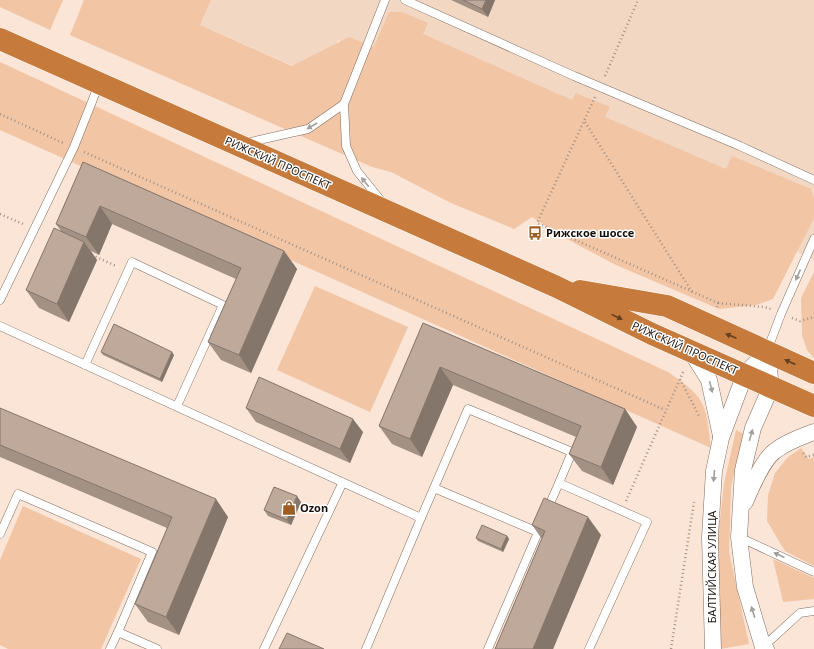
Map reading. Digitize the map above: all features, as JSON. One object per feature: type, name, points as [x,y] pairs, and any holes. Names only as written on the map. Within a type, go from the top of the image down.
[{"type":"highway","name":"РИЖСКИЙ ПРОСПЕКТ","points":[[0,38],[557,287],[689,360],[745,374],[814,406]]},
{"type":"highway","name":"РИЖСКИЙ ПРОСПЕКТ","points":[[557,287],[667,306],[814,373]]},
{"type":"street","name":"БАЛТИЙСКАЯ УЛИЦА","points":[[713,649],[710,537],[714,471],[722,438],[745,374],[767,352]]},
{"type":"street","points":[[764,648],[745,587],[739,537],[743,470],[750,438],[771,387],[767,352]]},
{"type":"street","name":"БАЛТИЙСКАЯ УЛИЦА","points":[[689,360],[709,380],[722,438]]},
{"type":"street","points":[[741,515],[751,489],[774,451],[789,442],[814,432]]},
{"type":"lane","points":[[385,0],[344,104],[346,146],[357,171],[390,212]]},
{"type":"lane","points":[[405,0],[574,76],[740,146],[814,180]]},
{"type":"lane","points":[[0,300],[33,228],[74,147],[99,83]]},
{"type":"lane","points":[[239,145],[308,129],[344,104]]},
{"type":"lane","points":[[767,352],[781,314],[814,239]]},
{"type":"lane","points":[[85,364],[132,262],[223,305],[177,406]]},
{"type":"lane","points":[[0,326],[177,406],[342,484],[421,518]]},
{"type":"lane","points":[[366,649],[468,409],[572,452],[488,649]]},
{"type":"lane","points":[[559,483],[647,522],[589,649]]},
{"type":"lane","points":[[264,649],[342,484]]},
{"type":"lane","points":[[434,488],[538,532]]},
{"type":"lane","points":[[0,534],[18,494],[152,552],[110,649]]},
{"type":"lane","points":[[739,537],[814,572]]},
{"type":"lane","points":[[764,648],[800,613],[814,611]]},
{"type":"lane","points":[[118,632],[158,649]]},
{"type":"path","points":[[604,78],[638,0]]},
{"type":"path","points":[[597,93],[537,223],[718,303],[764,307],[800,321],[814,317]]},
{"type":"path","points":[[0,114],[666,410]]},
{"type":"path","points":[[584,121],[693,293]]},
{"type":"path","points":[[0,214],[33,228]]},
{"type":"path","points":[[91,255],[128,271]]},
{"type":"path","points":[[709,326],[718,303]]},
{"type":"path","points":[[622,511],[689,360]]},
{"type":"path","points":[[680,379],[700,418]]},
{"type":"path","points":[[671,649],[695,495]]},
{"type":"shaded area","points":[[0,0],[63,0],[50,30],[0,7]]},
{"type":"shaded area","points":[[84,0],[211,0],[200,25],[292,66],[349,37],[374,47],[389,12],[402,12],[428,23],[423,34],[572,100],[576,93],[610,107],[605,117],[726,169],[732,156],[811,189],[814,198],[814,218],[773,299],[756,305],[719,309],[616,265],[559,235],[532,217],[514,229],[451,203],[391,172],[372,167],[70,35]]},
{"type":"shaded area","points":[[211,0],[814,0],[814,260],[338,40],[321,78],[200,25]]},
{"type":"shaded area","points":[[0,62],[668,372],[690,389],[702,403],[708,421],[711,448],[0,130]]},
{"type":"shaded area","points":[[814,272],[814,358],[807,350],[802,335],[801,298]]},
{"type":"shaded area","points":[[315,286],[408,327],[370,412],[277,370]]},
{"type":"shaded area","points":[[736,430],[744,434],[731,487],[729,552],[749,644],[720,649],[716,554],[724,484]]},
{"type":"shaded area","points":[[801,448],[809,459],[814,457],[814,566],[785,551],[767,521],[768,495],[775,473],[787,458]]},
{"type":"shaded area","points":[[23,506],[141,559],[101,649],[8,649],[0,645],[0,560]]},
{"type":"shaded area","points":[[773,559],[814,578],[814,599],[783,602]]},
{"type":"building","points":[[463,0],[486,0],[482,9]]},
{"type":"building","points":[[83,162],[284,251],[239,355],[208,342],[241,268],[100,206],[86,237],[56,224]]},
{"type":"building","points":[[54,228],[84,242],[57,304],[26,290]]},
{"type":"building","points":[[423,323],[625,409],[601,467],[569,454],[581,426],[440,367],[410,439],[379,426]]},
{"type":"building","points":[[114,324],[172,352],[160,379],[101,352]]},
{"type":"building","points":[[259,377],[353,419],[340,449],[246,408]]},
{"type":"building","points":[[0,408],[216,499],[166,617],[135,604],[172,517],[0,445]]},
{"type":"building","points":[[274,487],[297,496],[287,520],[264,510]]},
{"type":"building","points":[[544,498],[588,517],[533,649],[495,649],[545,531],[532,525]]},
{"type":"building","points":[[482,525],[507,536],[501,549],[476,538]]},
{"type":"building","points":[[287,633],[324,649],[279,649]]},
{"type":"place","name":"Рижское шоссе","points":[[535,233]]},
{"type":"place","name":"Ozon","points":[[289,508]]}]
